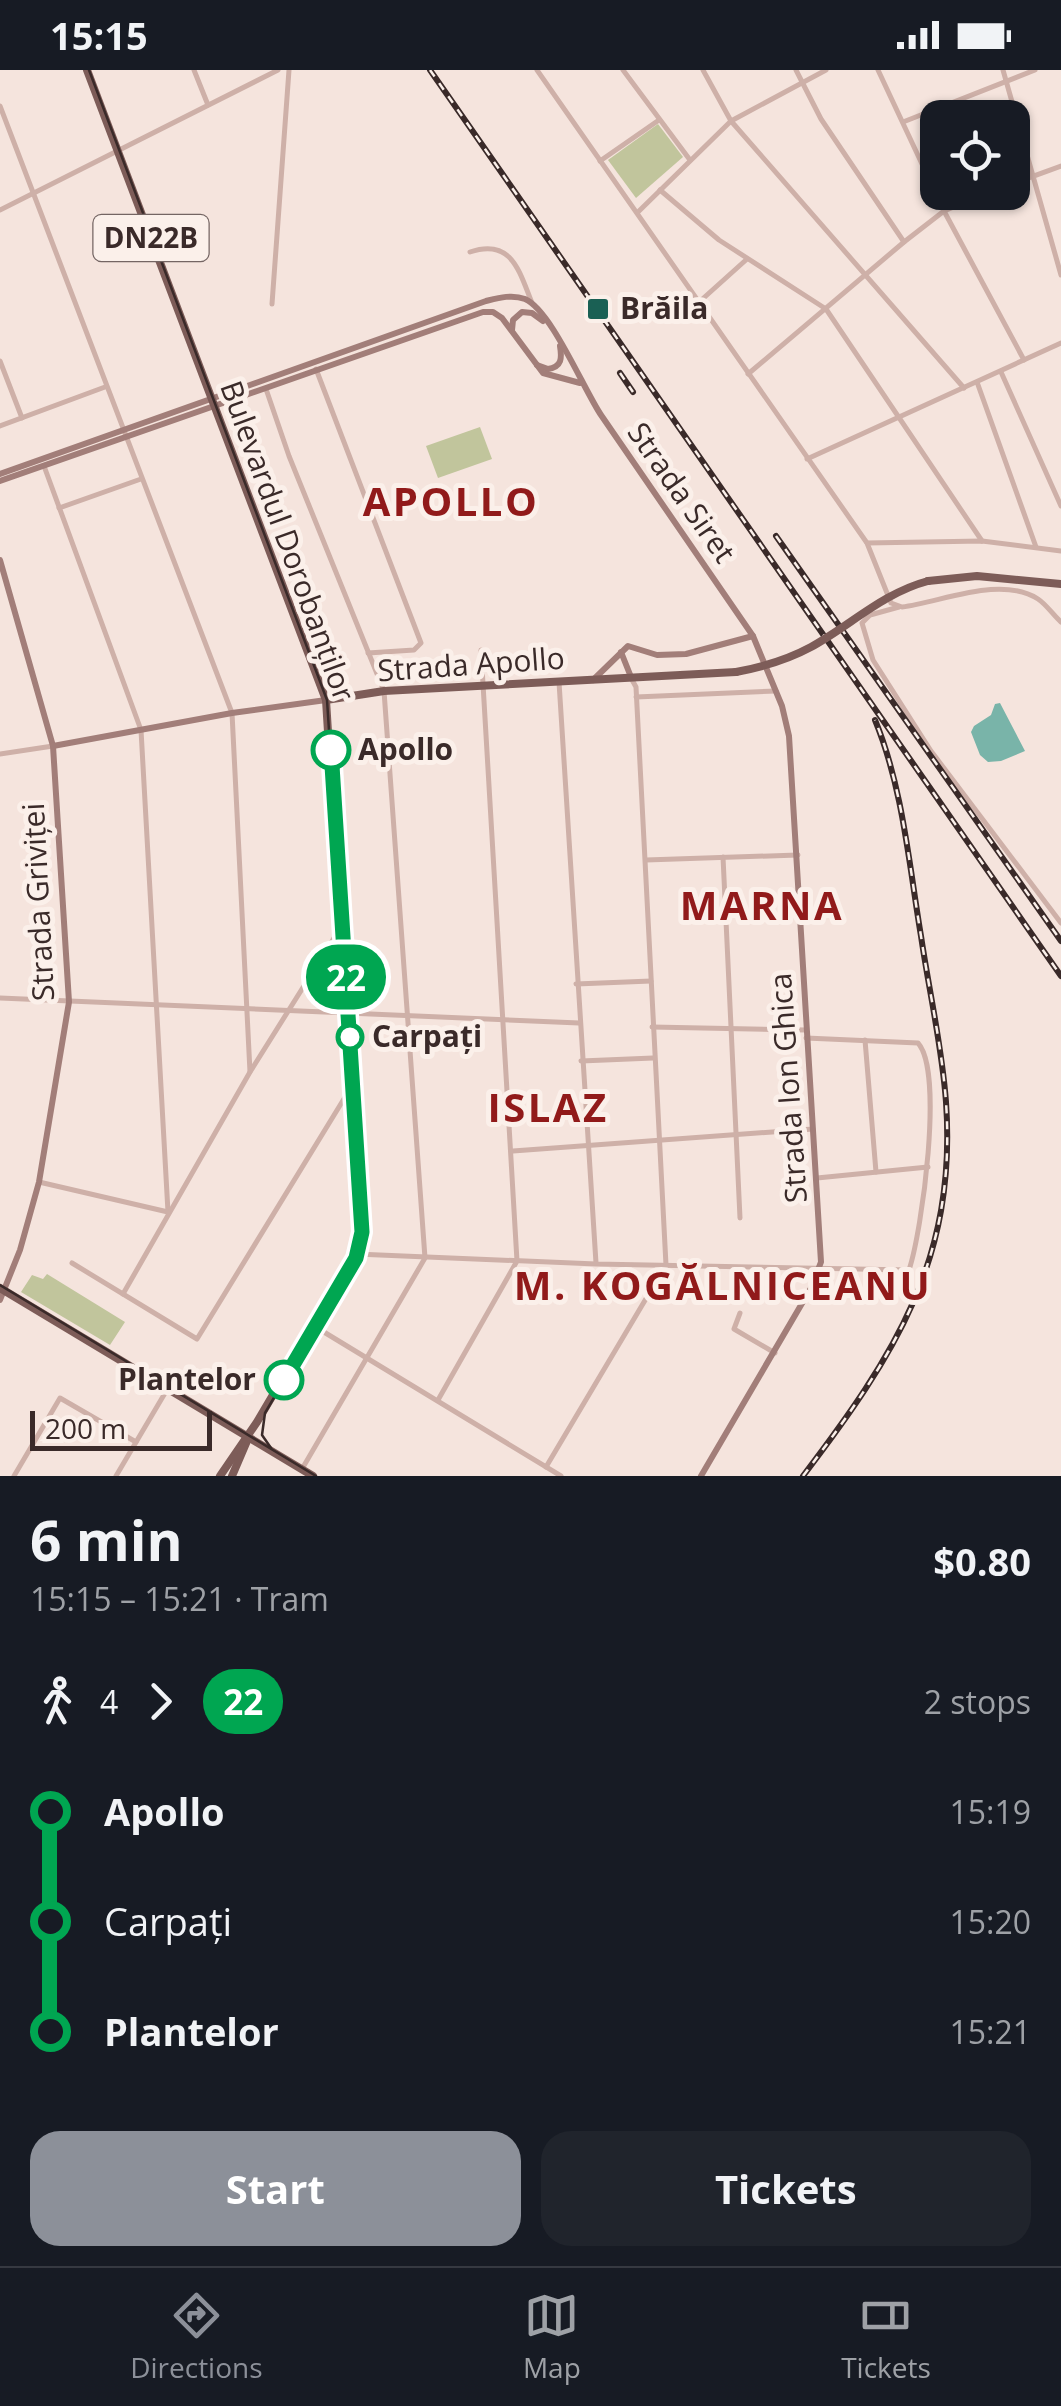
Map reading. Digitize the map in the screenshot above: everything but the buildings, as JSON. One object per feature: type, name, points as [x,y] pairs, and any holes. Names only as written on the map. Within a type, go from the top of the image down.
[{"type":"main road","name":"Bulevardul Dorobanților","points":[[87,70],[326,700],[360,1228],[356,1254],[220,1476]]},
{"type":"main road","name":"Strada Apollo","points":[[326,700],[384,692],[736,672],[787,658],[821,641],[888,597],[928,581],[977,576],[1061,584]]},
{"type":"main road","points":[[2,1293],[313,1476]]},
{"type":"main road","name":"Bulevardul Dorobanților","points":[[232,1476],[248,1436]]},
{"type":"street","points":[[194,70],[208,105]]},
{"type":"street","points":[[0,210],[278,70]]},
{"type":"street","points":[[272,304],[289,70]]},
{"type":"street","points":[[536,70],[866,543],[887,598],[902,607]]},
{"type":"street","points":[[623,70],[690,160]]},
{"type":"street","points":[[702,70],[731,120],[964,388]]},
{"type":"street","points":[[796,70],[800,84],[904,242]]},
{"type":"street","points":[[638,212],[731,120],[826,70]]},
{"type":"street","points":[[878,70],[944,211],[1024,360]]},
{"type":"street","points":[[1003,70],[1061,275]]},
{"type":"street","points":[[903,122],[1034,70]]},
{"type":"street","points":[[0,106],[232,713],[250,1072]]},
{"type":"street","points":[[600,161],[660,119]]},
{"type":"street","points":[[1032,176],[1061,166]]},
{"type":"street","points":[[660,190],[747,259],[826,308],[982,541]]},
{"type":"street","points":[[748,374],[944,211]]},
{"type":"street","points":[[470,252],[487,247],[503,252],[517,269],[532,303]]},
{"type":"street","points":[[698,303],[747,259]]},
{"type":"street","points":[[0,478],[504,297],[519,297],[532,303]]},
{"type":"street","name":"Strada Siret","points":[[532,303],[576,364],[581,384],[753,636],[768,670]]},
{"type":"street","points":[[264,384],[483,312],[499,315],[546,375],[581,384]]},
{"type":"street","points":[[512,332],[513,320],[522,312],[532,312],[550,327]]},
{"type":"street","points":[[536,365],[551,369],[560,363],[560,341]]},
{"type":"street","points":[[807,459],[1061,343]]},
{"type":"street","points":[[0,361],[22,418]]},
{"type":"street","points":[[316,369],[421,643],[414,650],[368,653]]},
{"type":"street","points":[[1001,371],[1061,506]]},
{"type":"street","points":[[977,382],[1036,547]]},
{"type":"street","points":[[264,384],[384,692],[425,1258],[302,1469]]},
{"type":"street","points":[[0,426],[105,388]]},
{"type":"street","points":[[0,478],[44,466],[124,434]]},
{"type":"street","points":[[44,466],[140,730],[168,1212]]},
{"type":"street","points":[[58,508],[141,479]]},
{"type":"street","points":[[866,543],[982,541],[1061,551]]},
{"type":"street","name":"Strada Griviței","points":[[0,560],[53,746],[70,1002],[39,1182],[2,1293]]},
{"type":"street","points":[[1061,622],[1039,600],[1017,592],[972,593],[876,612],[862,623],[873,660],[942,768],[1061,923]]},
{"type":"street","points":[[592,680],[621,651],[634,646],[657,655],[686,654],[753,636]]},
{"type":"street","points":[[438,1400],[517,1261],[482,650]]},
{"type":"street","points":[[546,1467],[666,1266],[636,697],[621,651]]},
{"type":"street","name":"Strada Ion Ghica","points":[[702,1476],[820,1270],[822,1251],[789,736],[768,670]]},
{"type":"street","points":[[559,682],[596,1264]]},
{"type":"street","points":[[636,697],[776,691]]},
{"type":"street","name":"Strada Apollo","points":[[0,754],[326,700]]},
{"type":"street","points":[[645,860],[798,854]]},
{"type":"street","points":[[723,858],[740,1218]]},
{"type":"street","points":[[123,1294],[250,1072],[341,928]]},
{"type":"street","points":[[576,984],[650,981]]},
{"type":"street","points":[[0,998],[579,1022]]},
{"type":"street","points":[[356,1254],[596,1264],[909,1270],[922,1222],[928,1167],[928,1083],[923,1047],[918,1042],[652,1026]]},
{"type":"street","points":[[865,1040],[876,1172]]},
{"type":"street","points":[[582,1061],[654,1058]]},
{"type":"street","points":[[72,1263],[197,1339],[351,1086]]},
{"type":"street","points":[[513,1152],[813,1128]]},
{"type":"street","points":[[817,1178],[928,1167]]},
{"type":"street","points":[[39,1182],[168,1212]]},
{"type":"street","points":[[740,1314],[734,1329],[775,1353]]},
{"type":"street","points":[[314,1326],[561,1476]]},
{"type":"street","points":[[116,1476],[168,1388]]},
{"type":"street","points":[[14,1476],[60,1398],[136,1442]]},
{"type":"green space","points":[[658,124],[683,157],[636,198],[608,160]]},
{"type":"green space","points":[[480,427],[492,459],[438,478],[426,446]]},
{"type":"green space","points":[[47,1274],[125,1322],[110,1345],[21,1292],[32,1275],[43,1279]]},
{"type":"water","points":[[1000,703],[1025,751],[988,762],[980,755],[971,732]]},
{"type":"tram line","points":[[89,70],[327,700],[362,1232],[356,1258],[265,1413],[262,1435],[271,1448]]},
{"type":"tram line","name":"22","points":[[284,1380],[356,1258],[362,1232],[331,750]]},
{"type":"tram line","points":[[0,1285],[316,1476]]},
{"type":"railway","points":[[430,70],[1061,976]]},
{"type":"railway","points":[[620,373],[633,392]]},
{"type":"railway","points":[[776,536],[1061,941]]},
{"type":"railway","points":[[803,1476],[865,1389],[913,1303],[930,1258],[947,1159],[942,1060],[909,854],[892,772],[875,720]]},
{"type":"place","name":"Brăila","points":[[598,309]]},
{"type":"place","name":"Apollo","points":[[331,750]]},
{"type":"place","name":"Carpați","points":[[350,1037]]},
{"type":"place","name":"Plantelor","points":[[284,1380]]},
{"type":"district","name":"APOLLO","points":[[451,502]]},
{"type":"district","name":"MARNA","points":[[762,906]]},
{"type":"district","name":"ISLAZ","points":[[548,1108]]},
{"type":"district","name":"M. KOGĂLNICEANU","points":[[723,1286]]}]
